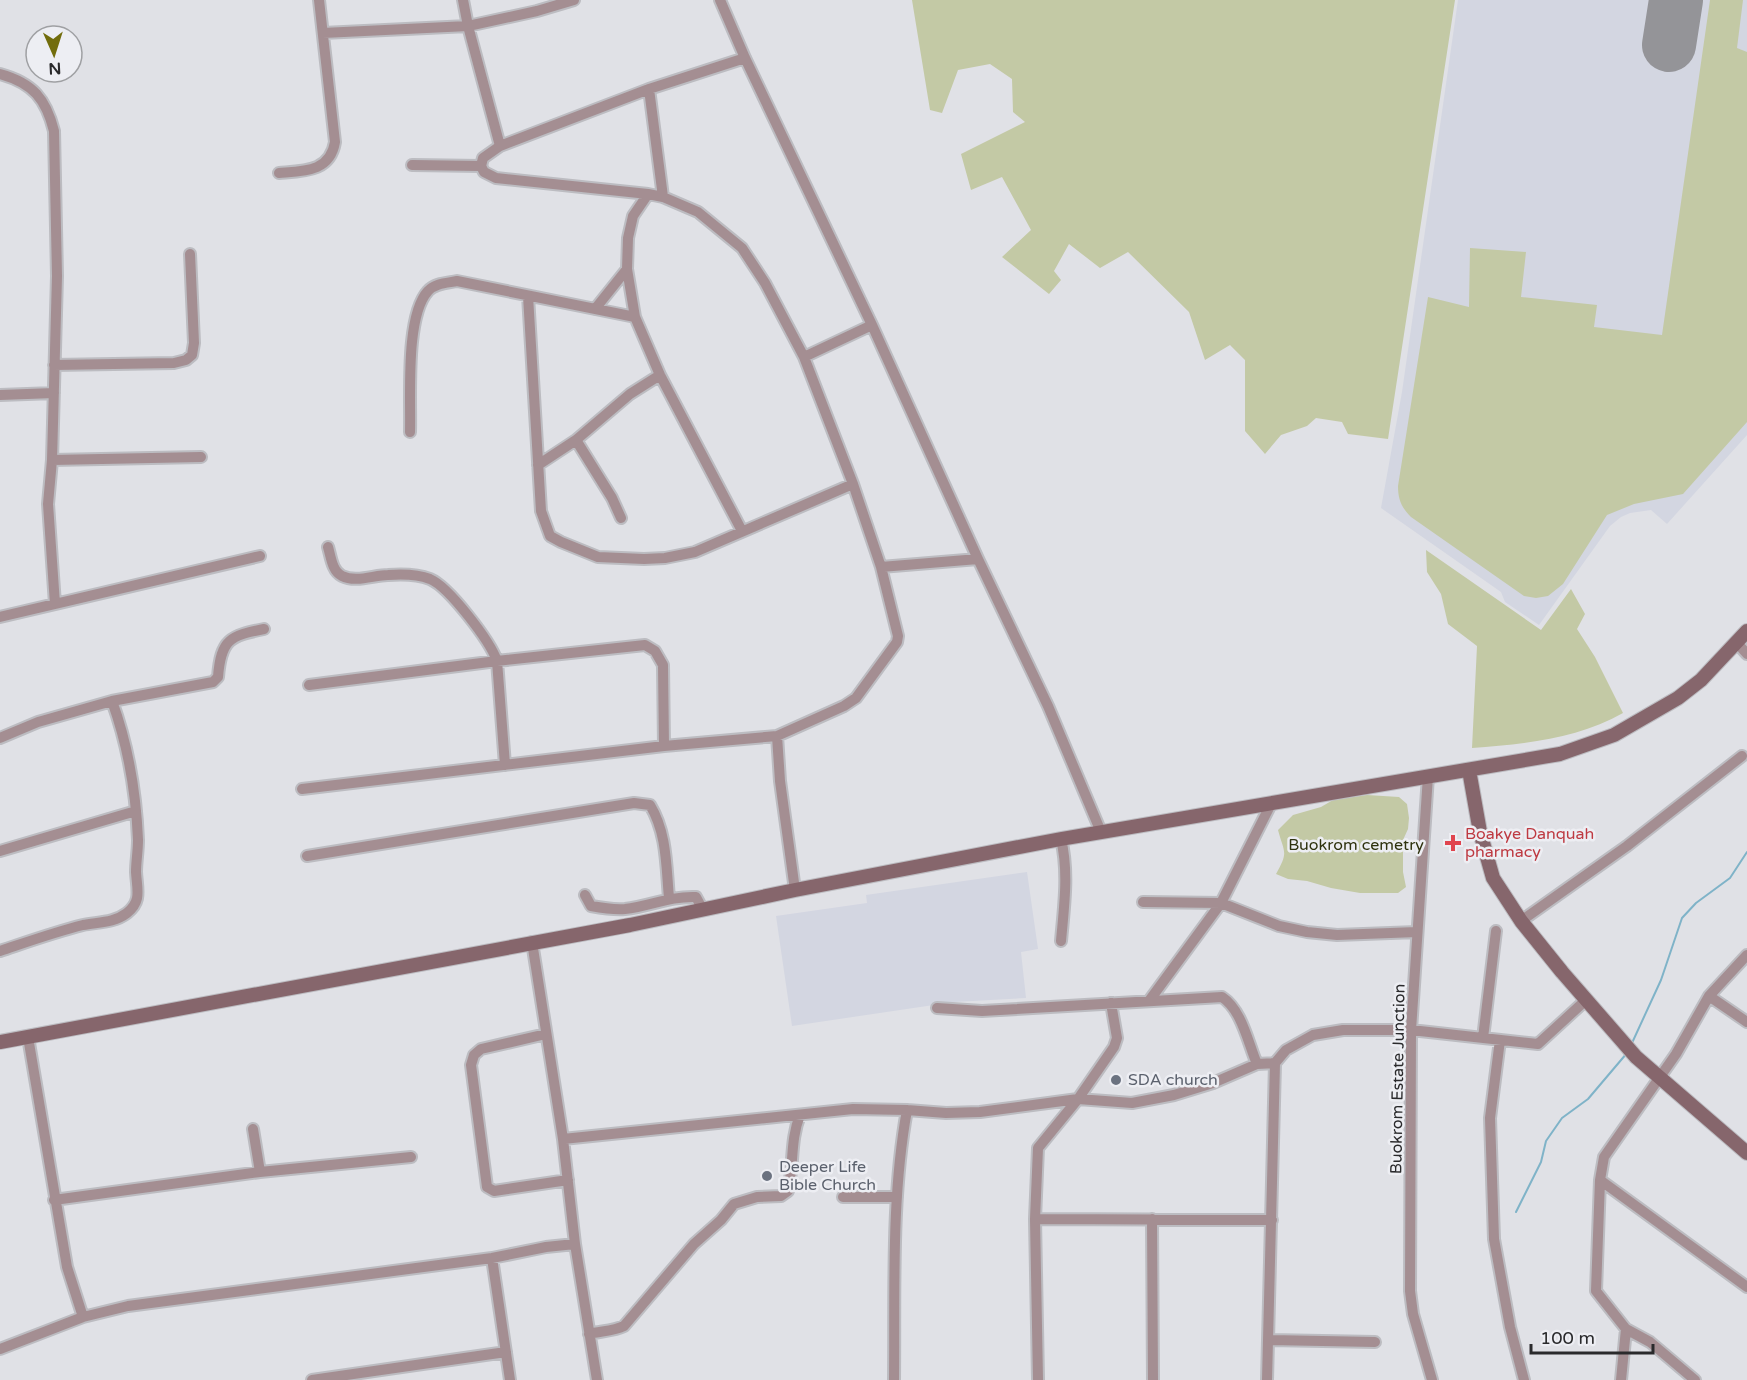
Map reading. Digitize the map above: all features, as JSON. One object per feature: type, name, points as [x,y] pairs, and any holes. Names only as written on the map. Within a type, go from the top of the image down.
[{"type":"street","points":[[279,173],[309,171],[322,165],[333,155],[334,142],[319,0]]},
{"type":"street","points":[[463,0],[500,146]]},
{"type":"street","points":[[323,33],[468,26],[537,11],[574,0]]},
{"type":"street","points":[[720,0],[1048,706],[1101,832]]},
{"type":"street","points":[[480,166],[483,158],[500,146],[649,89],[746,58]]},
{"type":"street","points":[[0,74],[21,81],[38,94],[49,111],[54,131],[57,276],[52,460],[48,504],[55,604]]},
{"type":"street","points":[[649,89],[663,197]]},
{"type":"street","points":[[412,165],[480,166]]},
{"type":"street","points":[[302,789],[664,746],[777,736],[856,699],[897,642],[898,636],[882,567],[804,357],[765,283],[742,248],[698,212],[663,197],[496,178],[484,172],[480,166]]},
{"type":"street","points":[[648,194],[633,216],[628,238],[627,269],[635,317],[660,375],[742,531]]},
{"type":"street","points":[[54,365],[174,363],[186,360],[192,355],[194,343],[190,254]]},
{"type":"street","points":[[595,309],[627,269]]},
{"type":"street","points":[[410,432],[412,337],[418,305],[429,290],[441,284],[458,282],[635,317]]},
{"type":"street","points":[[528,296],[541,511],[550,536],[598,557],[644,559],[685,554],[853,484]]},
{"type":"street","points":[[804,357],[872,325]]},
{"type":"street","points":[[538,465],[576,440],[630,393],[660,375]]},
{"type":"street","points":[[0,394],[54,393]]},
{"type":"street","points":[[576,440],[612,498],[621,518]]},
{"type":"street","points":[[52,460],[201,457]]},
{"type":"street","points":[[328,547],[335,571],[341,576],[353,579],[413,575],[429,579],[449,593],[487,640],[497,661],[505,765]]},
{"type":"street","points":[[0,617],[260,556]]},
{"type":"street","points":[[882,567],[978,559]]},
{"type":"street","points":[[0,738],[38,722],[112,701],[213,682],[217,680],[220,659],[230,639],[237,635],[264,629]]},
{"type":"street","points":[[0,1042],[532,942],[630,926],[795,890],[1061,839],[1560,753],[1614,735],[1678,699],[1701,680],[1747,631]]},
{"type":"street","points":[[1737,643],[1747,654]]},
{"type":"street","points":[[309,685],[645,645],[655,651],[663,665],[664,746]]},
{"type":"street","points":[[0,951],[59,932],[119,919],[137,902],[139,896],[136,873],[138,843],[130,759],[112,701]]},
{"type":"street","points":[[777,736],[780,781],[795,890]]},
{"type":"street","points":[[1521,921],[1627,846],[1742,756]]},
{"type":"street","points":[[1469,770],[1480,832],[1493,878],[1521,921],[1636,1057],[1747,1153]]},
{"type":"street","name":"Buokrom Estate Junction","points":[[1428,776],[1411,1030],[1410,1291],[1413,1314],[1432,1380]]},
{"type":"street","points":[[307,856],[634,804],[650,805],[658,818],[663,834],[669,898]]},
{"type":"street","points":[[1149,1001],[1221,903],[1271,804]]},
{"type":"street","points":[[0,851],[136,811]]},
{"type":"street","points":[[1061,839],[1065,856],[1061,941]]},
{"type":"street","points":[[585,895],[591,906],[608,909],[625,909],[669,898],[696,897],[700,900],[703,910]]},
{"type":"street","points":[[1143,902],[1221,903],[1279,926],[1307,932],[1337,935],[1417,932]]},
{"type":"street","points":[[625,909],[630,926]]},
{"type":"street","points":[[1483,1038],[1496,931]]},
{"type":"street","points":[[532,942],[597,1380]]},
{"type":"street","points":[[1695,1380],[1650,1342],[1626,1329],[1596,1291],[1600,1180],[1604,1157],[1660,1078],[1709,996],[1747,955]]},
{"type":"street","points":[[1709,996],[1747,1022]]},
{"type":"street","points":[[937,1008],[982,1011],[1222,997],[1235,1011],[1257,1064]]},
{"type":"street","points":[[1267,1380],[1275,1063],[1286,1050],[1313,1035],[1343,1030],[1411,1030],[1538,1044],[1586,1000]]},
{"type":"street","points":[[1038,1380],[1035,1219],[1038,1148],[1078,1099],[1114,1047],[1116,1038],[1111,1003]]},
{"type":"street","points":[[546,1034],[481,1049],[474,1055],[471,1065],[487,1187],[494,1191],[568,1180]]},
{"type":"street","points":[[28,1037],[67,1267],[83,1317]]},
{"type":"street","points":[[1500,1040],[1490,1118],[1494,1239],[1510,1327],[1524,1380]]},
{"type":"street","points":[[563,1139],[853,1109],[946,1113],[980,1112],[1078,1099],[1132,1103],[1174,1095],[1213,1083],[1257,1064],[1275,1063]]},
{"type":"street","points":[[894,1380],[897,1197],[900,1149],[908,1110]]},
{"type":"street","points":[[589,1334],[624,1326],[694,1244],[721,1220],[734,1204],[757,1197],[781,1196],[788,1191],[792,1147],[800,1115]]},
{"type":"street","points":[[253,1129],[260,1172]]},
{"type":"street","points":[[54,1200],[260,1172],[411,1157]]},
{"type":"street","points":[[1600,1180],[1747,1287]]},
{"type":"street","points":[[843,1197],[897,1197]]},
{"type":"street","points":[[1035,1219],[1272,1220]]},
{"type":"street","points":[[1152,1219],[1153,1380]]},
{"type":"street","points":[[0,1349],[83,1317],[128,1306],[492,1258],[546,1247],[575,1244]]},
{"type":"street","points":[[492,1258],[510,1380]]},
{"type":"street","points":[[1621,1380],[1626,1329]]},
{"type":"street","points":[[1268,1340],[1375,1342]]},
{"type":"street","points":[[312,1380],[350,1377],[506,1352]]},
{"type":"shaded area","points":[[1458,0],[1747,0],[1747,435],[1667,524],[1651,510],[1630,513],[1610,526],[1539,625],[1505,602],[1501,592],[1381,508],[1402,392]]},
{"type":"shaded area","points":[[1027,872],[1038,949],[1021,952],[1026,998],[954,1002],[792,1026],[776,916],[867,903],[866,895]]},
{"type":"green space","points":[[912,0],[1455,0],[1388,439],[1348,434],[1342,422],[1316,418],[1307,426],[1281,435],[1265,454],[1245,431],[1245,360],[1230,345],[1205,360],[1189,312],[1128,252],[1100,268],[1069,244],[1054,271],[1061,280],[1049,294],[1002,257],[1031,230],[1002,177],[971,190],[961,154],[1025,122],[1013,112],[1012,79],[990,64],[958,70],[942,113],[930,110]]},
{"type":"green space","points":[[1710,0],[1743,0],[1737,48],[1747,52],[1747,422],[1683,494],[1634,504],[1607,515],[1563,584],[1548,596],[1536,598],[1524,596],[1411,517],[1400,500],[1398,486],[1428,297],[1469,307],[1470,248],[1526,252],[1521,297],[1597,305],[1594,327],[1662,335]]},
{"type":"green space","points":[[1426,550],[1541,630],[1571,589],[1585,614],[1577,629],[1595,657],[1623,713],[1588,729],[1550,739],[1472,748],[1477,646],[1448,624],[1441,594],[1427,572]]},
{"type":"green space","name":"Buokrom cemetry","points":[[1367,795],[1399,797],[1407,804],[1408,829],[1403,840],[1403,872],[1406,887],[1398,893],[1360,893],[1288,879],[1276,874],[1284,856],[1278,830],[1293,815],[1321,807],[1333,800]]},
{"type":"waterway","points":[[1632,1043],[1661,980],[1682,918],[1696,903],[1730,878],[1747,852]]},
{"type":"waterway","points":[[1516,1212],[1541,1162],[1546,1141],[1562,1118],[1588,1099],[1627,1053]]},
{"type":"runway","points":[[1669,45],[1676,0]]},
{"type":"place","name":"Boakye Danquah pharmacy","points":[[1453,843]]},
{"type":"place","name":"SDA church","points":[[1116,1080]]},
{"type":"place","name":"Deeper Life Bible Church","points":[[767,1176]]}]
